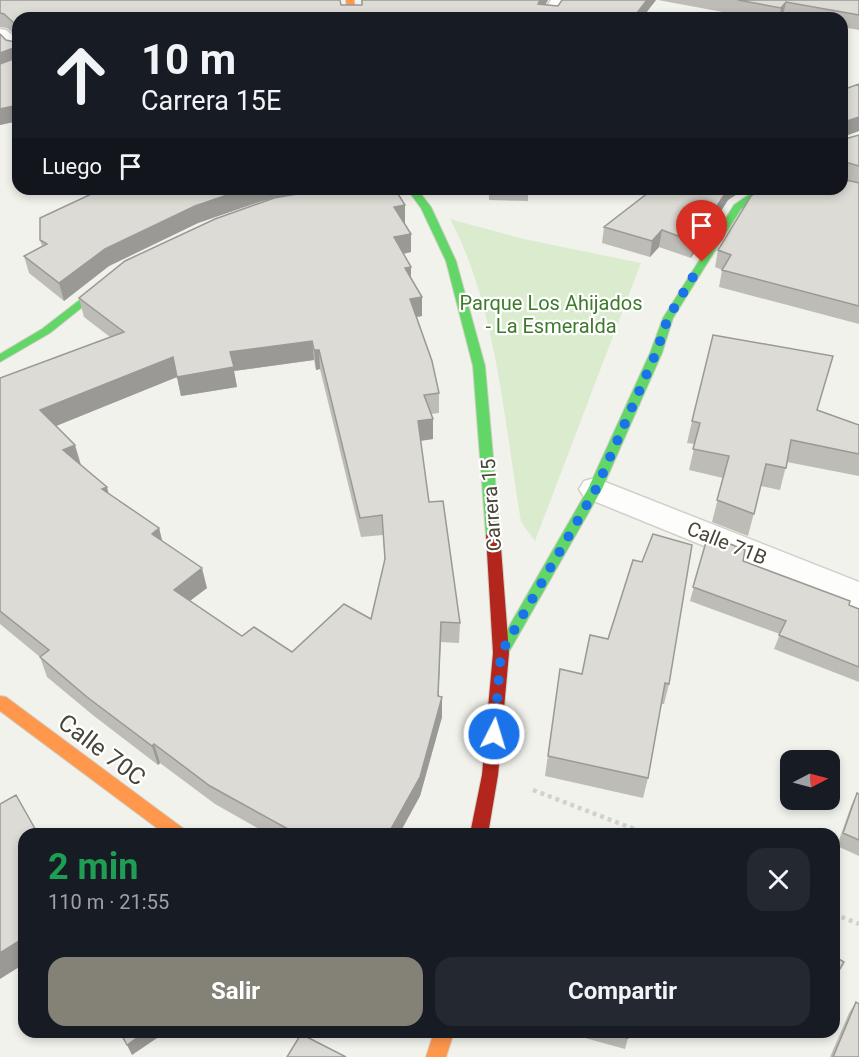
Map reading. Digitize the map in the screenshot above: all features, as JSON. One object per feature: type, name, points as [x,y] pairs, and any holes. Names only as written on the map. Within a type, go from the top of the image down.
[{"type":"street","points":[[0,34],[12,44]]},
{"type":"street","name":"Carrera 15","points":[[417,195],[426,207],[451,261],[479,366],[488,459],[501,653],[490,775],[480,828]]},
{"type":"street","points":[[501,653],[596,489],[656,353],[668,318],[737,207],[754,195]]},
{"type":"street","points":[[0,359],[46,331],[119,273],[129,268]]},
{"type":"street","name":"Calle 71B","points":[[596,489],[859,596]]},
{"type":"street","name":"Calle 70C","points":[[0,702],[170,828]]},
{"type":"street","points":[[436,1057],[442,1038]]},
{"type":"path","points":[[490,775],[631,828]]},
{"type":"path","points":[[840,916],[859,924]]},
{"type":"green space","name":"Parque Los Ahijados - La Esmeralda","points":[[450,219],[524,239],[641,263],[535,541],[521,522],[497,367],[478,289],[466,253]]},
{"type":"building","points":[[0,0],[340,0],[341,5],[362,5],[362,0],[540,0],[538,4],[558,6],[562,0],[647,0],[638,12],[12,12],[12,21],[0,13]]},
{"type":"building","points":[[738,0],[859,0],[859,15],[786,2],[781,8]]},
{"type":"building","points":[[0,34],[6,40],[12,41],[12,48],[0,53]]},
{"type":"building","points":[[12,60],[12,106],[0,109],[0,64]]},
{"type":"building","points":[[859,84],[859,117],[848,121],[848,88]]},
{"type":"building","points":[[859,135],[859,166],[848,163],[848,138]]},
{"type":"building","points":[[848,180],[859,183],[859,306],[722,270],[731,255],[718,250],[751,196],[848,195]]},
{"type":"building","points":[[89,195],[227,195],[195,206],[105,249],[59,283],[24,256],[47,244],[40,240],[40,218]]},
{"type":"building","points":[[291,195],[399,195],[405,205],[394,207],[411,234],[394,237],[411,267],[405,268],[422,297],[410,299],[432,361],[439,393],[424,395],[433,419],[418,421],[429,502],[443,501],[460,623],[441,622],[438,696],[442,697],[420,777],[392,828],[286,828],[210,786],[87,697],[40,657],[49,650],[0,611],[0,378],[124,332],[79,298],[125,261],[215,219],[274,198]],"holes":[[[312,341],[314,350],[319,350],[360,518],[382,515],[385,559],[371,619],[344,604],[292,652],[254,627],[242,636],[174,590],[202,568],[152,534],[159,528],[102,489],[107,487],[63,450],[75,445],[40,410],[173,357],[177,377],[234,367],[230,352]]]},
{"type":"building","points":[[645,195],[724,195],[694,242],[662,230],[652,241],[604,227]]},
{"type":"building","points":[[713,335],[833,356],[817,410],[859,425],[859,454],[791,440],[786,468],[766,464],[754,514],[717,500],[729,456],[693,449],[700,423],[692,421]]},
{"type":"building","points":[[653,534],[692,545],[669,684],[665,683],[648,778],[548,756],[560,669],[582,674],[590,635],[608,639],[633,560],[642,562]]},
{"type":"building","points":[[708,535],[745,550],[743,561],[850,601],[849,605],[859,609],[859,667],[779,635],[786,621],[693,587]]},
{"type":"building","points":[[857,793],[859,794],[859,840],[843,833]]},
{"type":"building","points":[[16,795],[35,828],[18,828],[18,942],[0,953],[0,804]]},
{"type":"building","points":[[856,1002],[859,1004],[859,1057],[833,1057]]},
{"type":"building","points":[[123,1038],[137,1038],[127,1045]]},
{"type":"building","points":[[299,1038],[309,1038],[346,1057],[287,1057]]},
{"type":"traffic: fast","points":[[417,195],[426,207],[451,261],[479,366],[493,535]]},
{"type":"traffic: fast","points":[[501,653],[595,489],[656,353],[668,318],[737,207],[754,195]]},
{"type":"traffic: fast","points":[[0,359],[46,331],[116,275]]},
{"type":"traffic: slow","points":[[350,0],[351,12]]},
{"type":"traffic: slow","points":[[0,702],[170,828]]},
{"type":"traffic: slow","points":[[436,1057],[442,1038]]},
{"type":"traffic: jam","points":[[480,828],[490,775],[501,653],[493,535]]},
{"type":"route","points":[[494,734],[501,653],[596,489],[656,353],[668,318],[702,262]]}]
